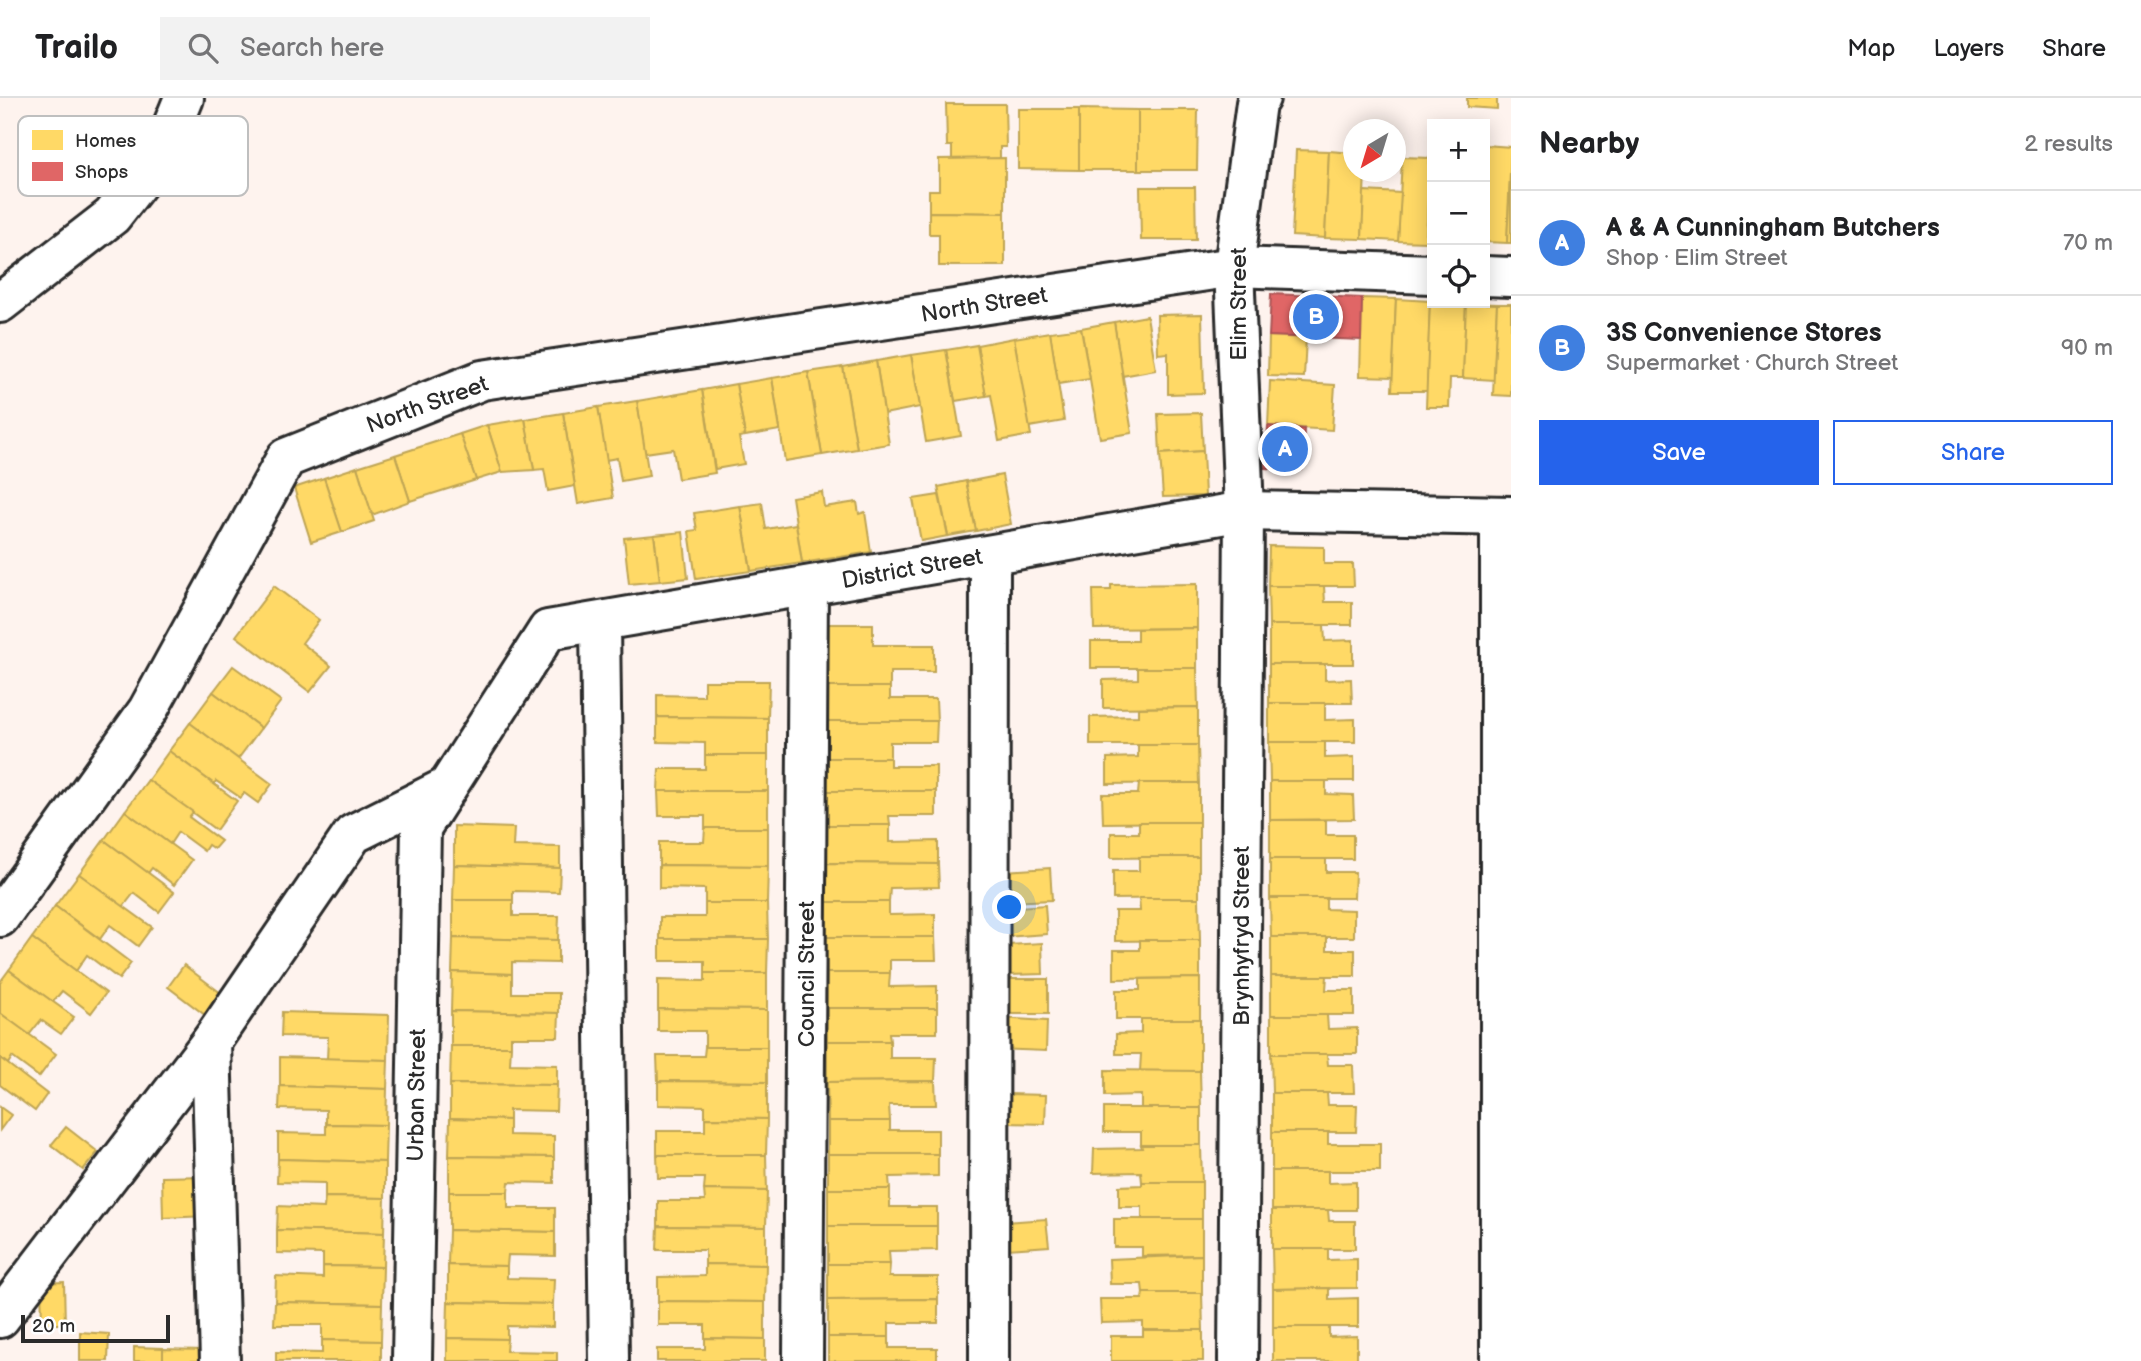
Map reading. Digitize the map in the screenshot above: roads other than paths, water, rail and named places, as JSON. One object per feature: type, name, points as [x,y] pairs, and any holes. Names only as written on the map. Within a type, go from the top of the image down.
[{"type":"street","points":[[177,116],[184,98]]},
{"type":"street","name":"Elim Street","points":[[1244,512],[1234,267],[1256,103],[1260,98]]},
{"type":"street","points":[[0,303],[112,216],[128,196]]},
{"type":"street","name":"North Street","points":[[0,917],[148,710],[286,458],[482,380],[1234,267],[1427,274]]},
{"type":"street","points":[[1490,276],[1511,277]]},
{"type":"street","name":"District Street","points":[[421,828],[548,630],[1244,512],[1506,516]]},
{"type":"street","name":"Brynhyfryd Street","points":[[1238,1361],[1244,512]]},
{"type":"street","points":[[1500,1361],[1506,516]]},
{"type":"street","points":[[989,555],[989,1361]]},
{"type":"street","name":"Council Street","points":[[803,1361],[808,586]]},
{"type":"street","points":[[600,622],[609,1361]]},
{"type":"street","points":[[0,1318],[211,1042],[353,834],[448,786]]},
{"type":"street","name":"Urban Street","points":[[412,1361],[421,828]]},
{"type":"street","points":[[211,1042],[220,1361]]},
{"type":"place","name":"3S Convenience Stores","points":[[1316,317]]},
{"type":"place","name":"A & A Cunningham Butchers","points":[[1285,449]]}]
